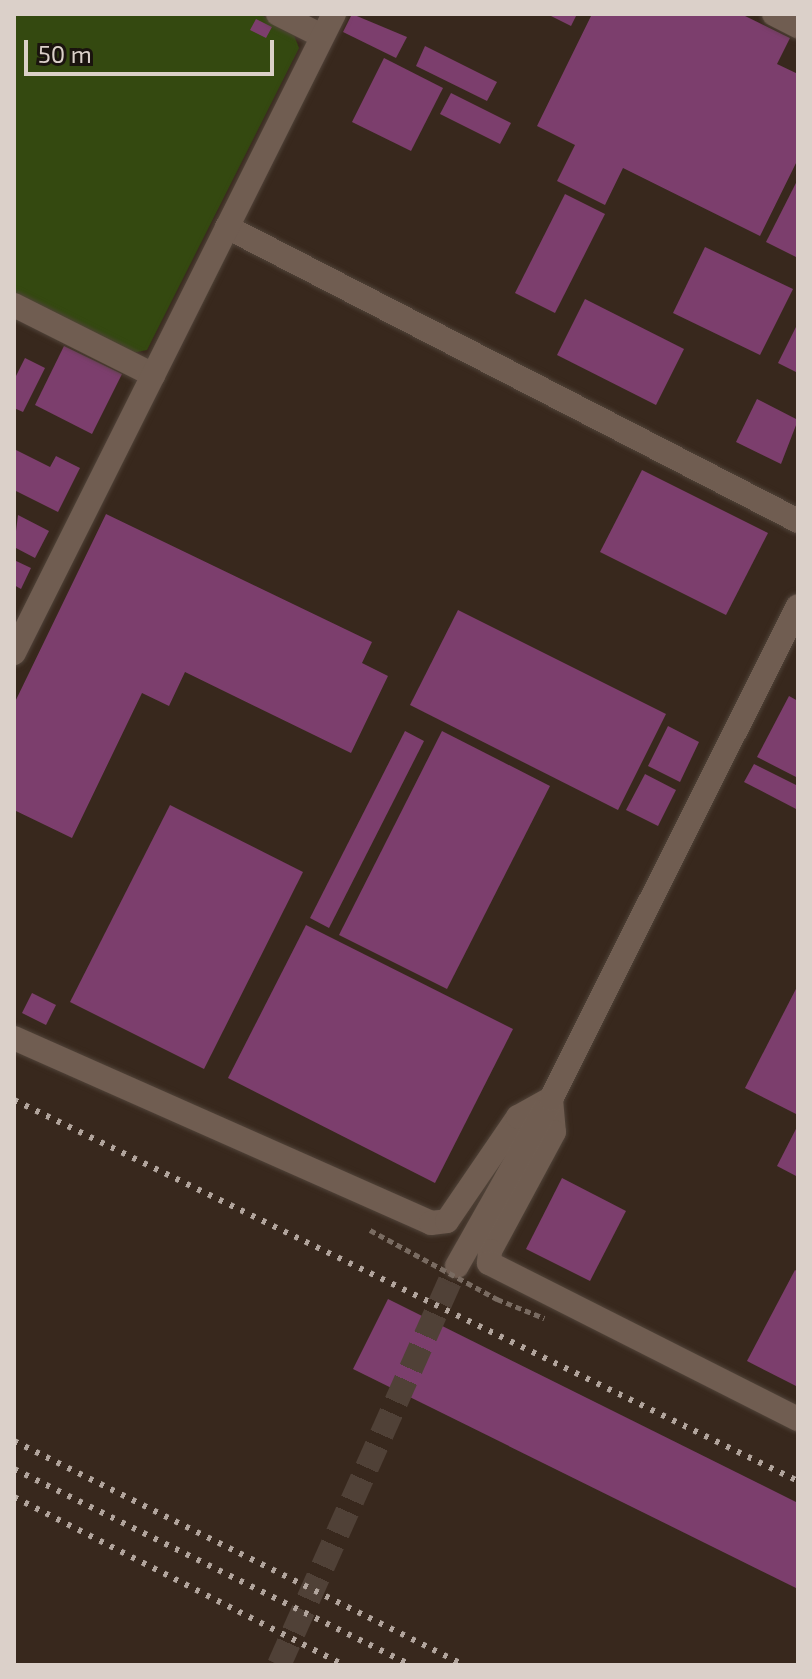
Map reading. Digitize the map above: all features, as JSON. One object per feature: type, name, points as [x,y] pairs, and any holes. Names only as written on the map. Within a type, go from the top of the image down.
[{"type":"street","points":[[278,14],[322,36]]},
{"type":"street","points":[[14,653],[22,616],[153,375],[334,14]]},
{"type":"street","points":[[774,14],[798,26]]},
{"type":"street","points":[[227,227],[798,521]]},
{"type":"street","points":[[14,305],[153,375]]},
{"type":"street","points":[[457,1266],[551,1099],[798,606]]},
{"type":"street","points":[[14,1038],[431,1223],[447,1221],[518,1117],[551,1099]]},
{"type":"street","points":[[551,1099],[554,1132],[490,1251],[489,1263],[798,1419]]},
{"type":"path","points":[[370,1230],[497,1299],[544,1318]]},
{"type":"green space","points":[[14,14],[259,14],[292,30],[299,48],[147,350],[128,354],[14,296]]},
{"type":"building","points":[[352,14],[407,37],[396,58],[343,32]]},
{"type":"building","points":[[547,14],[577,14],[571,26]]},
{"type":"building","points":[[592,14],[741,14],[790,38],[777,64],[798,74],[798,159],[760,236],[623,168],[605,205],[557,181],[575,145],[537,126]]},
{"type":"building","points":[[256,19],[272,27],[266,38],[250,30]]},
{"type":"building","points":[[425,46],[497,82],[487,101],[416,66]]},
{"type":"building","points":[[384,58],[443,88],[411,151],[352,122]]},
{"type":"building","points":[[451,93],[511,123],[500,144],[440,114]]},
{"type":"building","points":[[798,179],[798,254],[796,257],[766,242]]},
{"type":"building","points":[[565,194],[605,214],[555,313],[515,293]]},
{"type":"building","points":[[705,247],[793,289],[760,355],[673,313]]},
{"type":"building","points":[[585,299],[684,349],[656,405],[557,355]]},
{"type":"building","points":[[798,323],[798,373],[778,363]]},
{"type":"building","points":[[64,346],[122,374],[92,434],[35,405]]},
{"type":"building","points":[[25,358],[45,368],[23,412],[14,408],[14,380]]},
{"type":"building","points":[[757,399],[798,420],[781,464],[736,442]]},
{"type":"building","points":[[14,449],[50,467],[56,456],[80,468],[58,512],[14,490]]},
{"type":"building","points":[[642,470],[768,533],[726,615],[600,552]]},
{"type":"building","points":[[106,514],[372,642],[362,663],[388,676],[351,753],[185,672],[169,706],[142,693],[72,838],[14,810],[14,704]]},
{"type":"building","points":[[18,515],[49,531],[35,558],[14,547]]},
{"type":"building","points":[[14,560],[31,568],[21,589],[14,585]]},
{"type":"building","points":[[458,610],[666,714],[618,810],[410,705]]},
{"type":"building","points":[[789,696],[798,701],[798,778],[757,757]]},
{"type":"building","points":[[668,726],[699,742],[680,782],[648,766]]},
{"type":"building","points":[[405,731],[424,741],[329,928],[310,918]]},
{"type":"building","points":[[442,731],[550,786],[447,989],[339,935]]},
{"type":"building","points":[[754,764],[798,786],[798,810],[744,782]]},
{"type":"building","points":[[645,774],[676,790],[658,826],[626,810]]},
{"type":"building","points":[[170,805],[303,872],[204,1069],[70,1002]]},
{"type":"building","points":[[306,925],[513,1029],[435,1183],[228,1078]]},
{"type":"building","points":[[798,985],[798,1115],[745,1088]]},
{"type":"building","points":[[32,993],[56,1005],[46,1025],[22,1013]]},
{"type":"building","points":[[798,1125],[798,1177],[777,1166]]},
{"type":"building","points":[[562,1178],[626,1211],[590,1281],[526,1249]]},
{"type":"building","points":[[795,1270],[798,1272],[798,1387],[747,1361]]},
{"type":"building","points":[[388,1299],[798,1503],[798,1589],[353,1369]]},
{"type":"tunnel","points":[[279,1665],[457,1266]]},
{"type":"railway","points":[[14,1100],[798,1481]]},
{"type":"railway","points":[[14,1441],[464,1665]]},
{"type":"railway","points":[[14,1469],[411,1665]]},
{"type":"railway","points":[[14,1497],[344,1665]]}]
